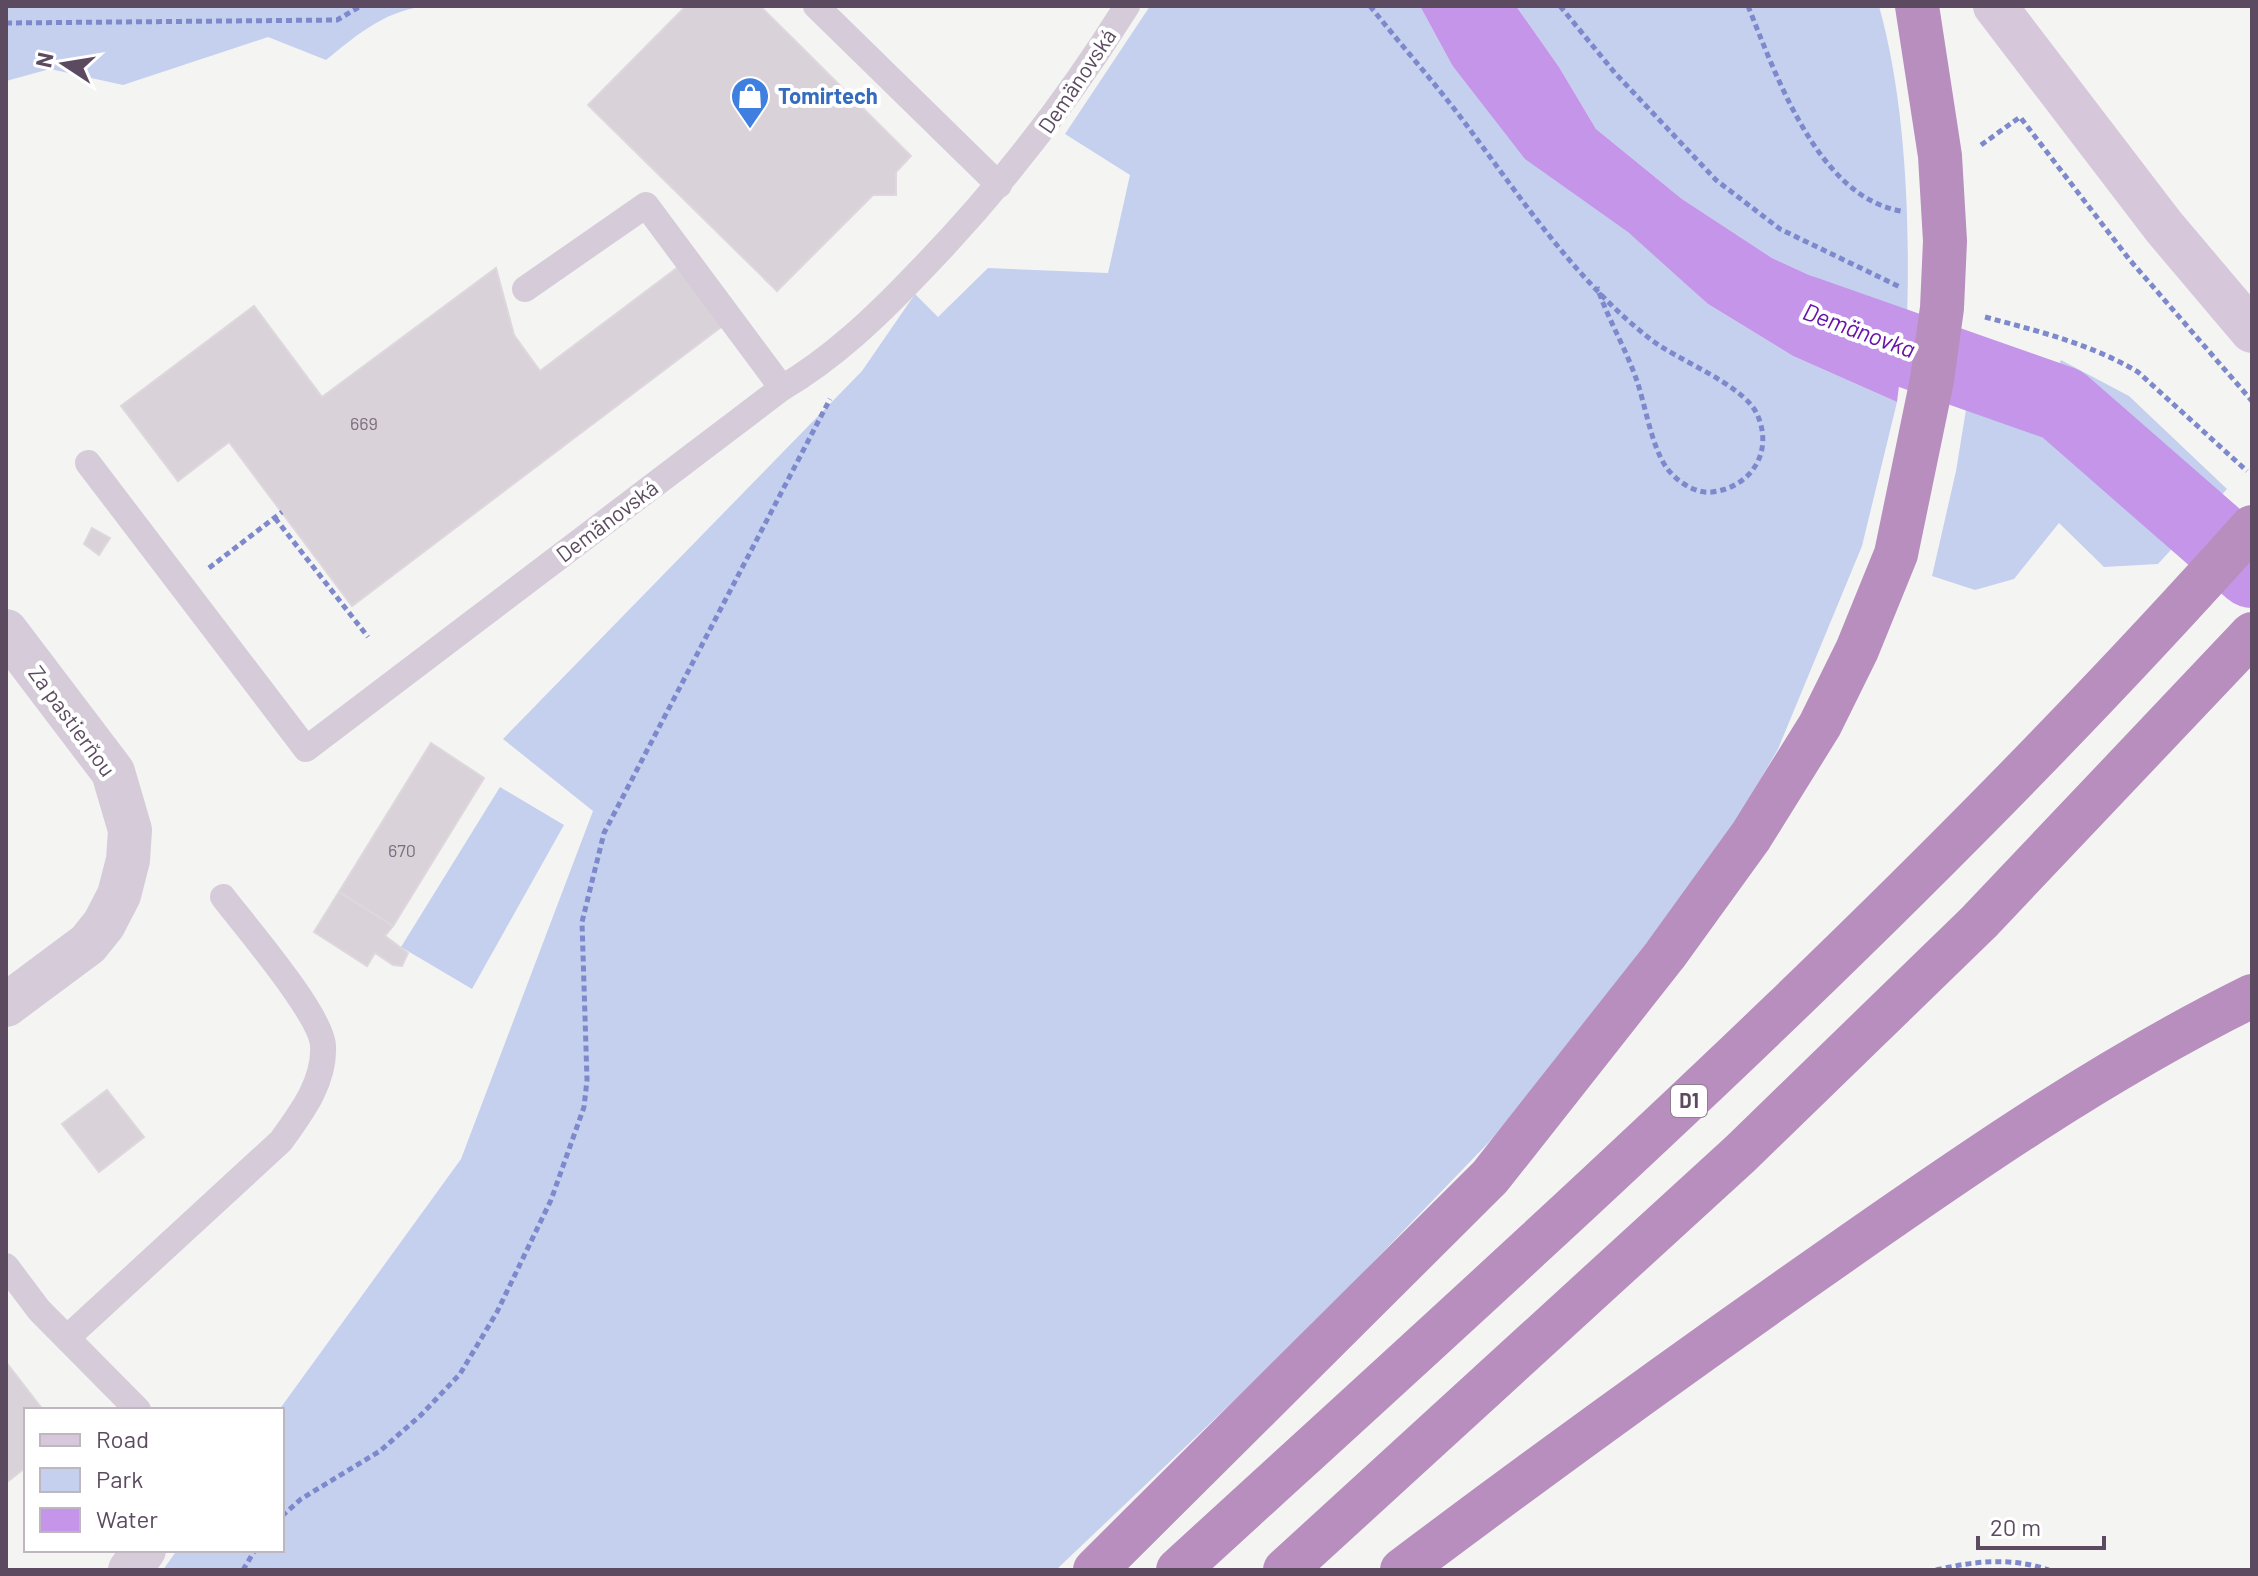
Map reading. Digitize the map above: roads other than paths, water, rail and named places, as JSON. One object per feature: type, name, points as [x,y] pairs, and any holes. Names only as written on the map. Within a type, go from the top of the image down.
[{"type":"highway","points":[[1095,1570],[1490,1177],[1665,955],[1751,836],[1820,725],[1857,650],[1896,554],[1932,380],[1942,308],[1945,241],[1959,152],[1917,6]]},
{"type":"highway","name":"D1","points":[[1178,1570],[1729,1062],[1942,858],[2179,609],[2252,527]]},
{"type":"highway","points":[[1285,1570],[1751,1143],[1979,922],[2242,645]]},
{"type":"highway","points":[[1402,1570],[1595,1425],[1978,1156],[2180,1031],[2252,996]]},
{"type":"main road","points":[[1995,6],[2164,227],[2252,331]]},
{"type":"street","name":"Za pastierňou","points":[[6,631],[113,772],[130,830],[128,860],[119,895],[104,924],[88,944],[6,1005]]},
{"type":"street","points":[[130,1570],[143,1552]]},
{"type":"lane","points":[[816,6],[999,185]]},
{"type":"lane","name":"Demänovská","points":[[88,463],[306,749],[782,388],[815,369],[882,310],[999,185],[1079,83],[1127,6]]},
{"type":"lane","points":[[525,289],[646,205],[782,388]]},
{"type":"lane","points":[[67,1338],[281,1141],[304,1109],[318,1078],[324,1044],[311,1014],[223,897]]},
{"type":"lane","points":[[6,1266],[39,1310],[136,1408]]},
{"type":"water","points":[[1420,6],[1516,6],[1559,67],[1596,129],[1682,199],[1772,258],[1907,320],[1897,402],[1793,356],[1708,304],[1628,232],[1525,159],[1452,65]]},
{"type":"waterway","name":"Demänovka","points":[[1803,313],[2062,404],[2252,570]]},
{"type":"place","name":"Tomirtech","points":[[750,130]]}]
